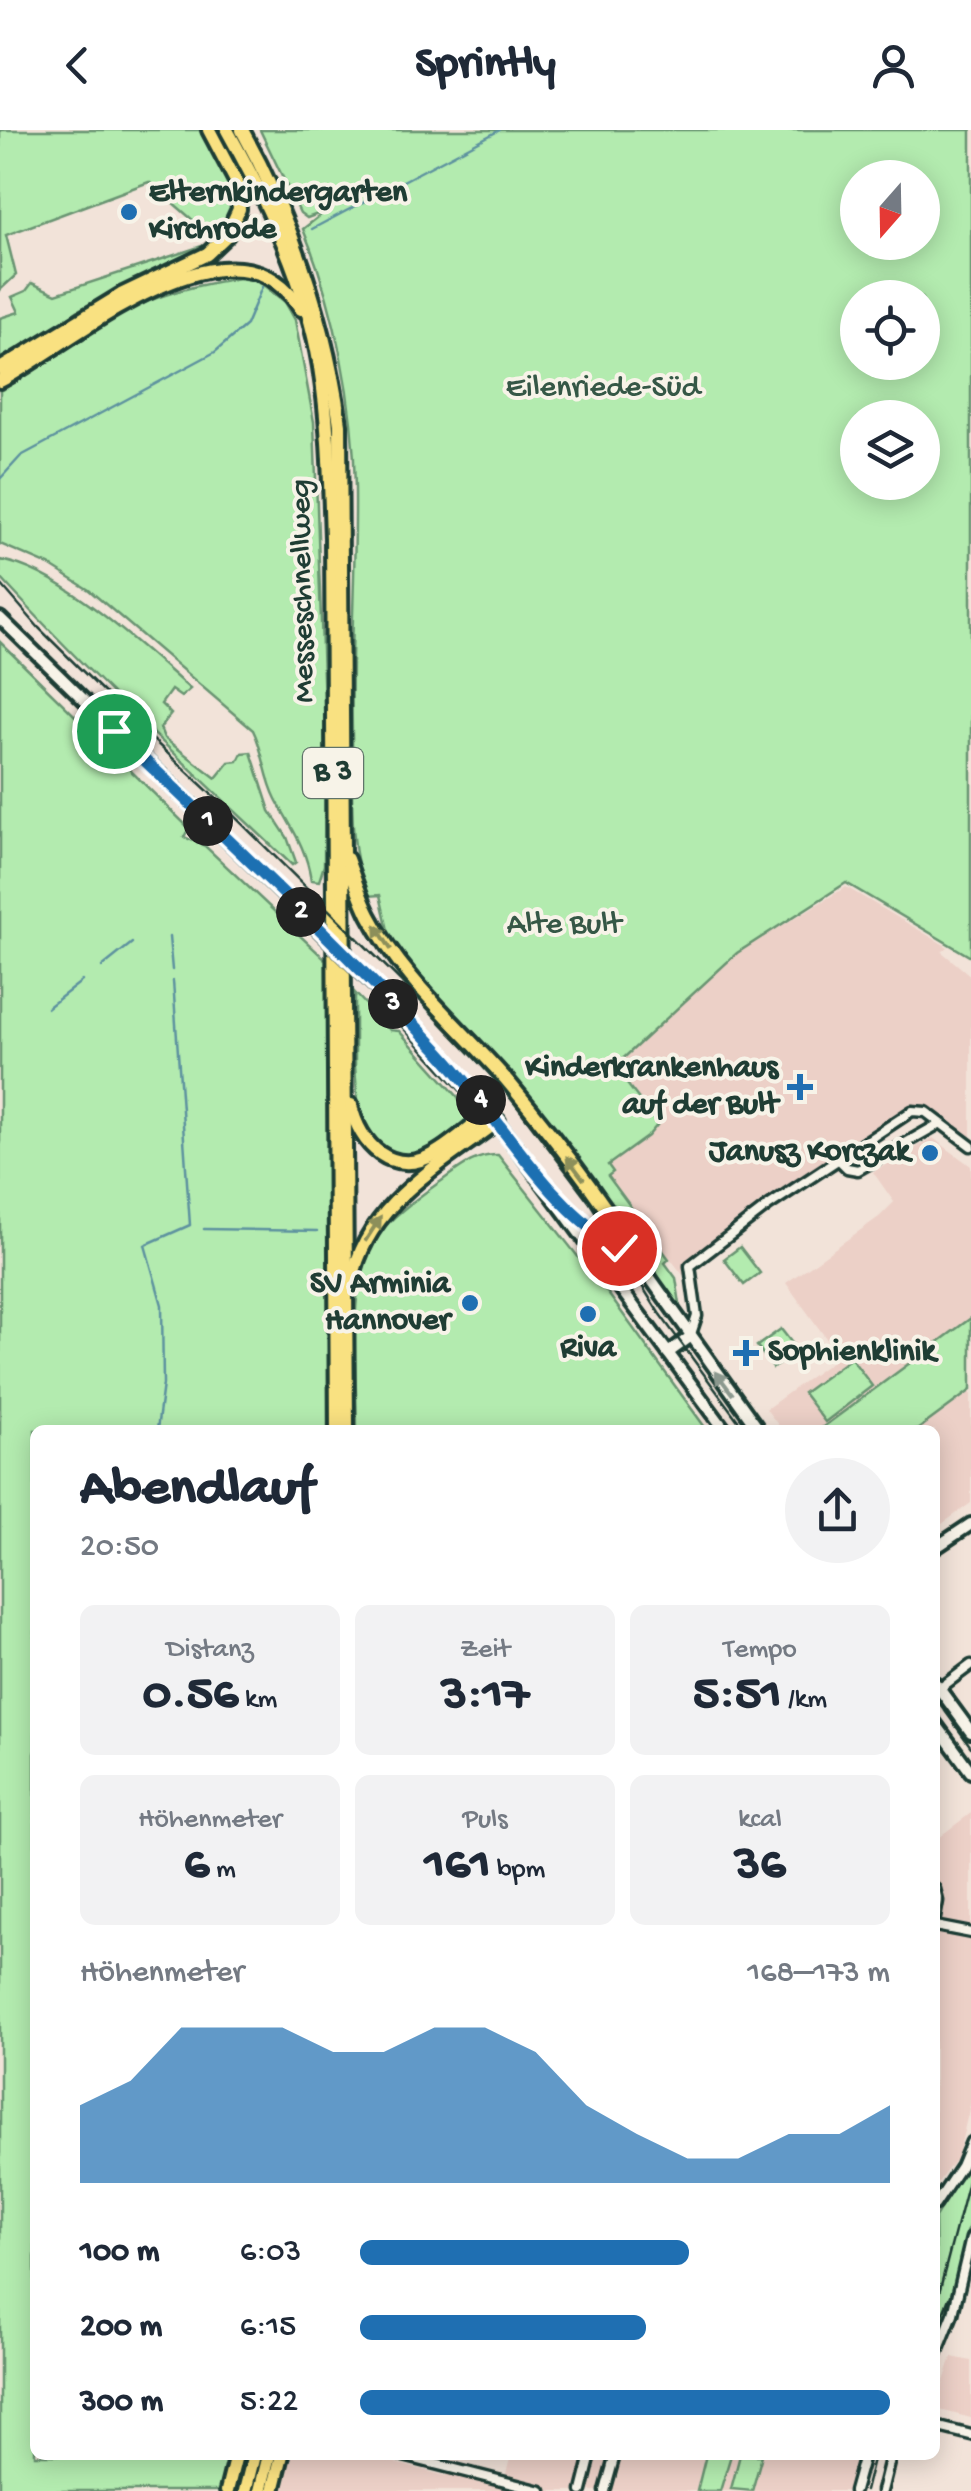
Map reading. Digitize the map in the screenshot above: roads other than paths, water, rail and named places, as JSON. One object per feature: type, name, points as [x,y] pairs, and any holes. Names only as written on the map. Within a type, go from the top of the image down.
[{"type":"highway","points":[[0,368],[121,295],[207,254],[227,235],[238,209],[238,183],[208,130]]},
{"type":"highway","name":"Messeschnellweg","points":[[227,130],[280,234],[310,324],[327,424],[332,538],[337,1425]]},
{"type":"highway","name":"Messeschnellweg","points":[[242,130],[292,230],[307,271],[332,364],[342,462],[347,1425]]},
{"type":"highway","points":[[0,381],[138,296],[228,267],[271,277],[296,300],[310,324]]},
{"type":"highway","points":[[344,852],[365,906],[386,943],[418,985],[539,1120],[648,1275]]},
{"type":"highway","points":[[345,1068],[355,1124],[370,1147],[389,1160],[424,1159],[494,1116]]},
{"type":"highway","points":[[346,1320],[356,1262],[375,1223],[494,1116]]},
{"type":"highway","points":[[227,2491],[235,2460]]},
{"type":"highway","points":[[245,2491],[253,2460]]},
{"type":"highway","points":[[260,2491],[268,2460]]},
{"type":"highway","points":[[273,2491],[281,2460]]},
{"type":"main road","points":[[0,618],[382,992],[494,1116],[721,1425]]},
{"type":"main road","points":[[556,1196],[582,1223],[622,1250],[648,1275],[754,1425]]},
{"type":"main road","points":[[668,1353],[690,1337]]},
{"type":"main road","points":[[940,1547],[971,1524]]},
{"type":"main road","points":[[940,1690],[971,1732]]},
{"type":"main road","points":[[940,1730],[971,1772]]},
{"type":"street","points":[[690,1337],[697,1316],[689,1271],[693,1261],[768,1206],[912,1111],[926,1112],[971,1146]]},
{"type":"street","points":[[840,1160],[847,1168],[858,1170],[939,1124]]},
{"type":"street","points":[[940,1684],[971,1666]]},
{"type":"street","points":[[940,1927],[971,1933]]},
{"type":"street","points":[[940,2198],[971,2142]]},
{"type":"street","points":[[940,2346],[953,2314],[971,2238]]},
{"type":"street","points":[[940,2427],[971,2434]]},
{"type":"street","points":[[420,2460],[541,2491]]},
{"type":"street","points":[[582,2491],[590,2460]]},
{"type":"street","points":[[605,2491],[614,2460]]},
{"type":"street","points":[[854,2491],[863,2460]]},
{"type":"street","points":[[882,2491],[890,2460]]},
{"type":"waterway","points":[[312,229],[500,130]]},
{"type":"waterway","points":[[0,479],[21,456],[215,352],[246,325],[262,287]]},
{"type":"waterway","points":[[169,937],[172,970]]},
{"type":"waterway","points":[[102,967],[132,943]]},
{"type":"waterway","points":[[47,1008],[82,981]]},
{"type":"waterway","points":[[158,1425],[163,1384],[162,1305],[145,1245],[190,1225],[173,981]]},
{"type":"waterway","points":[[204,1229],[317,1231]]},
{"type":"tram line","points":[[0,583],[39,628],[441,1021],[507,1093],[590,1203],[659,1313],[741,1425]]},
{"type":"tram line","points":[[940,1704],[971,1747]]},
{"type":"tram line","points":[[940,2289],[971,2170]]},
{"type":"tram line","points":[[940,2322],[949,2298]]},
{"type":"tram line","points":[[865,2491],[873,2460]]},
{"type":"place","name":"Elternkindergarten Kirchrode","points":[[129,212]]},
{"type":"place","name":"Kinderkrankenhaus auf der Bult","points":[[800,1087]]},
{"type":"place","name":"Janusz Korczak","points":[[930,1153]]},
{"type":"place","name":"SV Arminia Hannover","points":[[470,1303]]},
{"type":"place","name":"Riva","points":[[588,1314]]},
{"type":"place","name":"Sophienklinik","points":[[746,1353]]},
{"type":"park label","name":"Eilenriede-Süd","points":[[603,389]]},
{"type":"park label","name":"Alte Bult","points":[[564,926]]}]
